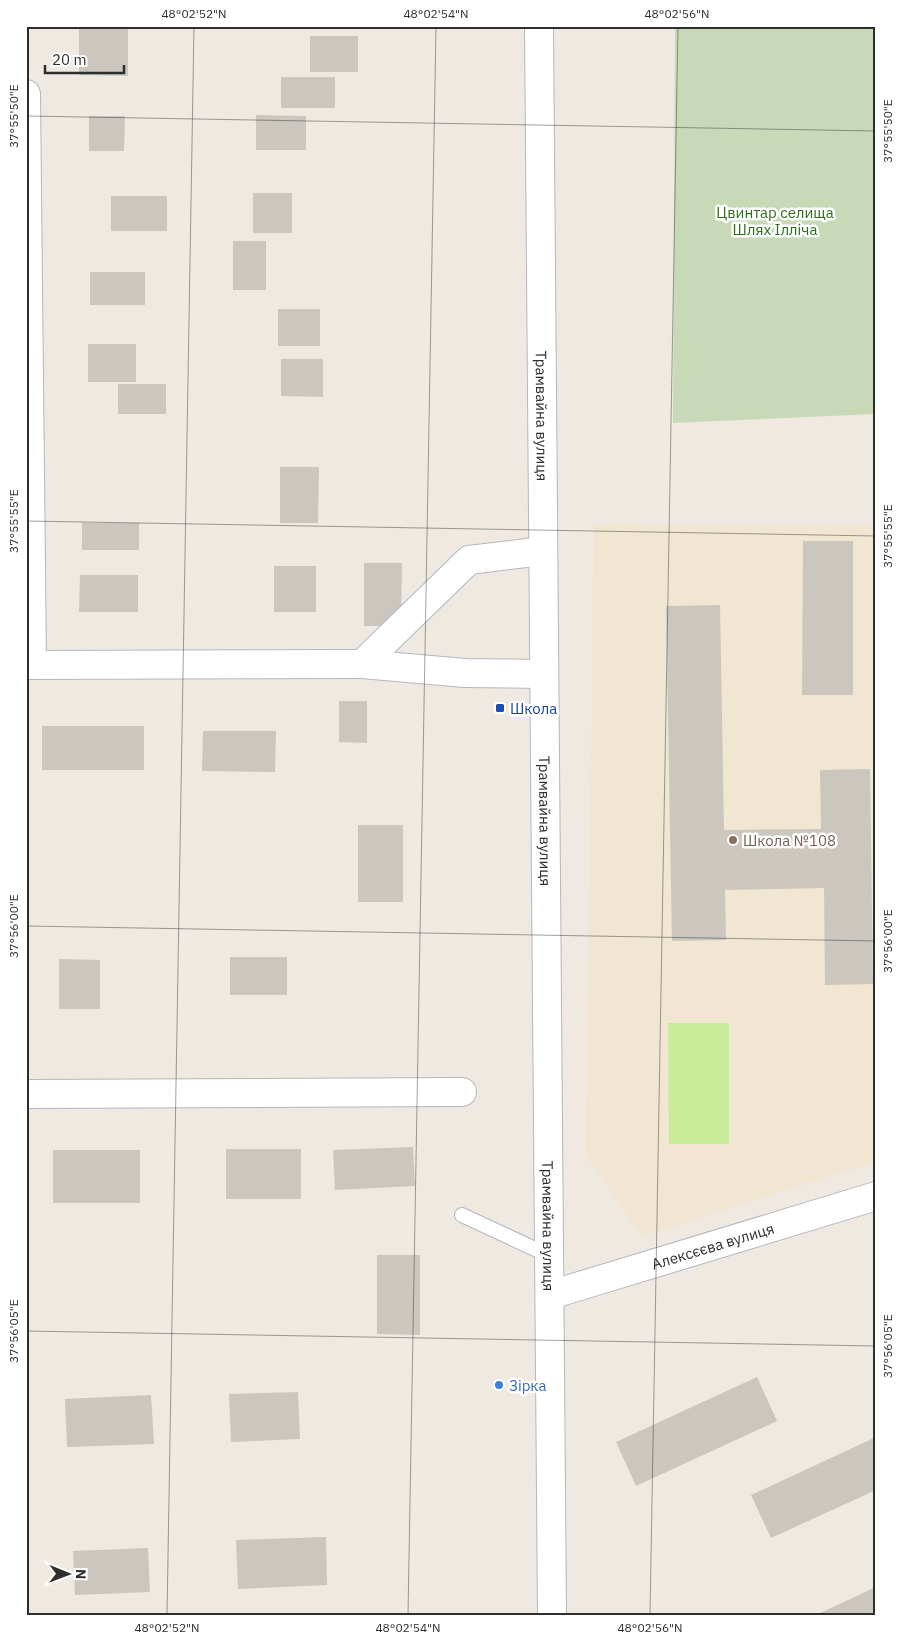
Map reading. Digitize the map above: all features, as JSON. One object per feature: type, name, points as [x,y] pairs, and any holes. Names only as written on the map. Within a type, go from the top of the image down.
[{"type":"street","name":"Трамвайна вулиця","points":[[538,26],[552,1615]]},
{"type":"street","points":[[26,94],[29,665],[362,664],[464,673],[544,674]]},
{"type":"street","points":[[362,664],[469,560],[543,551]]},
{"type":"street","points":[[26,1094],[462,1092]]},
{"type":"street","name":"Алексєєва вулиця","points":[[550,1295],[876,1196]]},
{"type":"lane","points":[[462,1215],[550,1256]]},
{"type":"shaded area","name":"Школа №108","points":[[594,524],[876,525],[876,1162],[642,1236],[586,1156]]},
{"type":"green space","name":"Цвинтар селища Шлях Ілліча","points":[[675,26],[876,26],[876,414],[673,423]]},
{"type":"green space","points":[[668,1023],[729,1023],[729,1144],[669,1144]]},
{"type":"building","points":[[79,28],[128,28],[128,76],[79,75]]},
{"type":"building","points":[[310,36],[358,36],[358,72],[310,72]]},
{"type":"building","points":[[281,77],[335,77],[335,108],[281,108]]},
{"type":"building","points":[[256,115],[306,116],[306,150],[256,150]]},
{"type":"building","points":[[89,116],[125,116],[124,151],[89,151]]},
{"type":"building","points":[[253,193],[292,193],[292,233],[253,233]]},
{"type":"building","points":[[111,196],[167,196],[167,231],[111,231]]},
{"type":"building","points":[[233,241],[266,241],[266,290],[233,290]]},
{"type":"building","points":[[90,272],[145,272],[145,305],[90,305]]},
{"type":"building","points":[[278,309],[320,309],[320,346],[278,346]]},
{"type":"building","points":[[88,344],[136,344],[136,382],[88,382]]},
{"type":"building","points":[[281,359],[323,359],[323,397],[281,396]]},
{"type":"building","points":[[118,384],[166,384],[166,414],[118,414]]},
{"type":"building","points":[[280,467],[319,467],[318,523],[280,523]]},
{"type":"building","points":[[82,523],[139,523],[139,550],[82,550]]},
{"type":"building","points":[[803,541],[853,541],[853,695],[802,695]]},
{"type":"building","points":[[364,563],[402,563],[401,626],[364,626]]},
{"type":"building","points":[[274,566],[316,566],[316,612],[274,612]]},
{"type":"building","points":[[80,575],[138,575],[138,612],[79,612]]},
{"type":"building","points":[[720,605],[724,830],[821,829],[820,770],[870,769],[873,984],[825,985],[824,888],[725,890],[726,940],[672,941],[666,606]]},
{"type":"building","points":[[339,701],[367,701],[367,743],[339,742]]},
{"type":"building","points":[[42,726],[144,726],[144,770],[42,770]]},
{"type":"building","points":[[203,731],[276,731],[275,772],[202,771]]},
{"type":"building","points":[[358,825],[403,825],[403,902],[358,902]]},
{"type":"building","points":[[230,957],[287,957],[287,995],[230,995]]},
{"type":"building","points":[[59,959],[100,960],[100,1009],[59,1009]]},
{"type":"building","points":[[413,1147],[415,1186],[335,1190],[333,1150]]},
{"type":"building","points":[[226,1149],[301,1149],[301,1199],[226,1199]]},
{"type":"building","points":[[53,1150],[140,1150],[140,1203],[53,1203]]},
{"type":"building","points":[[377,1255],[420,1255],[420,1335],[377,1334]]},
{"type":"building","points":[[757,1377],[777,1421],[636,1486],[616,1442]]},
{"type":"building","points":[[298,1392],[300,1439],[231,1442],[229,1394]]},
{"type":"building","points":[[151,1395],[154,1444],[67,1447],[65,1399]]},
{"type":"building","points":[[876,1437],[876,1490],[771,1538],[751,1495]]},
{"type":"building","points":[[326,1537],[327,1585],[238,1589],[236,1540]]},
{"type":"building","points":[[148,1548],[150,1592],[75,1595],[73,1551]]},
{"type":"building","points":[[876,1587],[876,1615],[816,1615]]},
{"type":"place","name":"Школа","points":[[500,708]]},
{"type":"place","name":"Школа №108","points":[[733,840]]},
{"type":"place","name":"Зірка","points":[[499,1385]]}]
